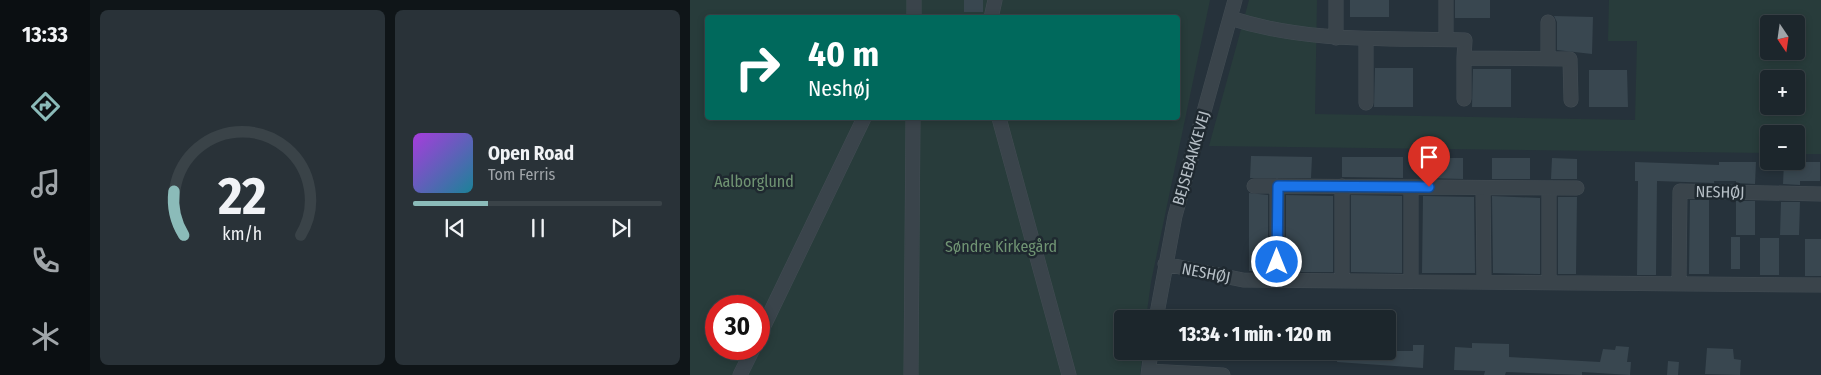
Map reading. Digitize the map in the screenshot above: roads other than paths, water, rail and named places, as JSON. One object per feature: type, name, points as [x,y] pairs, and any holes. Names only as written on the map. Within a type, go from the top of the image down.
[{"type":"street","points":[[991,15],[995,0]]},
{"type":"street","name":"BEJSEBAKKEVEJ","points":[[1157,310],[1175,216],[1235,0]]},
{"type":"street","points":[[1336,0],[1336,38]]},
{"type":"street","points":[[1446,0],[1446,39]]},
{"type":"street","points":[[1230,18],[1277,31],[1336,38],[1366,40],[1465,40],[1464,99]]},
{"type":"street","points":[[1548,22],[1548,58]]},
{"type":"street","points":[[1366,40],[1366,103]]},
{"type":"street","points":[[1464,58],[1570,59],[1571,100]]},
{"type":"street","points":[[770,313],[863,120]]},
{"type":"street","points":[[911,375],[913,120]]},
{"type":"street","points":[[1000,120],[1069,375]]},
{"type":"street","points":[[1254,186],[1577,188]]},
{"type":"street","points":[[1277,280],[1278,186]]},
{"type":"street","points":[[1342,186],[1342,280]]},
{"type":"street","points":[[1411,187],[1411,281]]},
{"type":"street","points":[[1484,188],[1484,281]]},
{"type":"street","points":[[1549,188],[1549,282]]},
{"type":"street","name":"NESHØJ","points":[[1678,282],[1680,191],[1821,194]]},
{"type":"street","name":"NESHØJ","points":[[1165,264],[1228,278],[1277,280],[1678,282],[1821,285]]},
{"type":"street","points":[[740,375],[748,360]]},
{"type":"street","points":[[1150,360],[1148,373],[1223,375]]},
{"type":"park label","name":"Aalborglund","points":[[754,181]]},
{"type":"park label","name":"Søndre Kirkegård","points":[[1001,246]]}]
